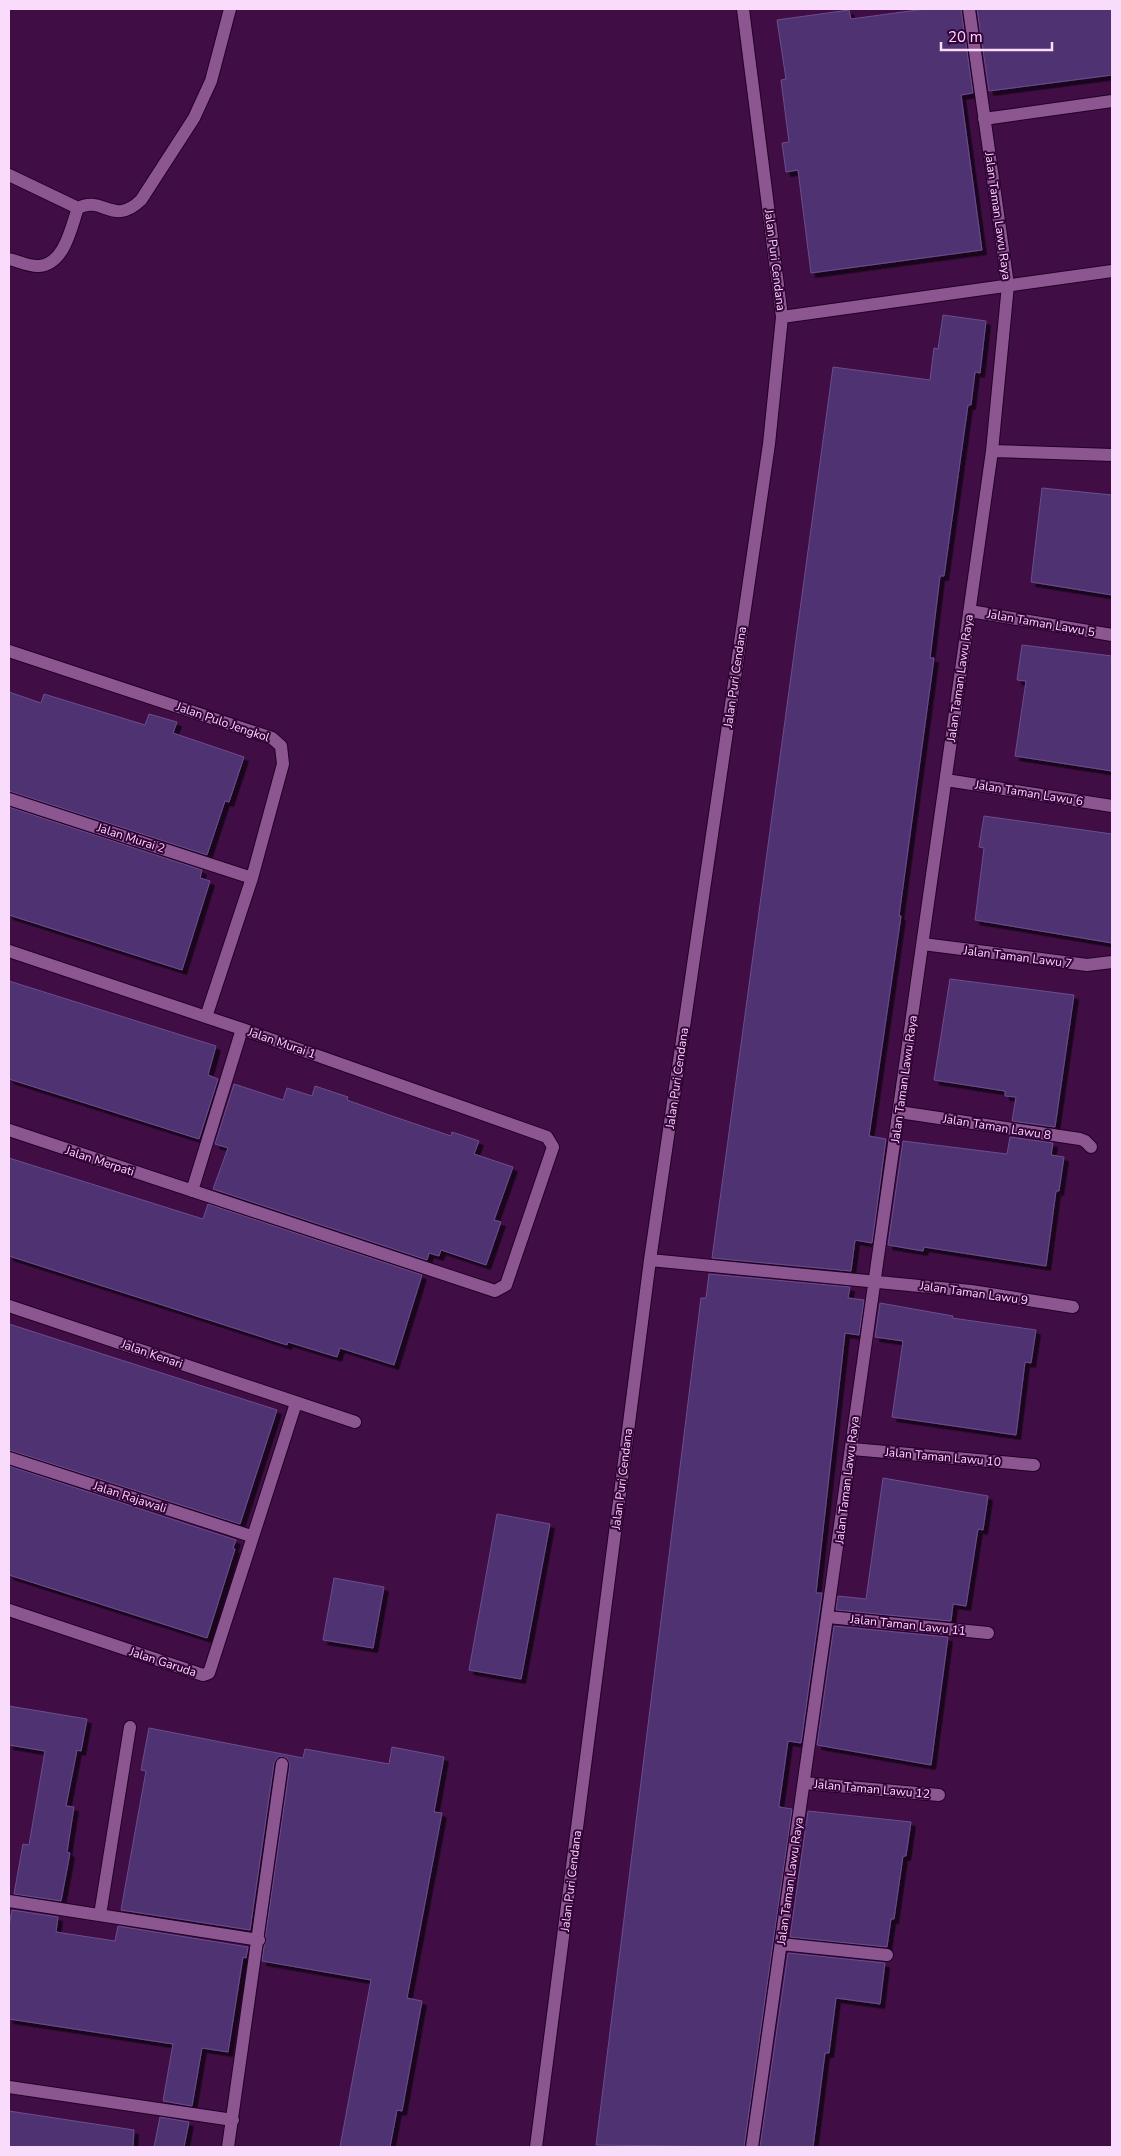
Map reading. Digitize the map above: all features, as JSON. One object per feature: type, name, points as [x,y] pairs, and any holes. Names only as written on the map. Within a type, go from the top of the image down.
[{"type":"street","points":[[9,259],[39,266],[52,262],[62,251],[78,208],[86,204],[120,212],[130,210],[141,200],[197,111],[211,81],[230,9]]},
{"type":"street","name":"Jalan Puri Cendana","points":[[536,2147],[650,1260],[768,454],[782,316],[743,9]]},
{"type":"street","name":"Jalan Taman Lawu Raya","points":[[752,2147],[992,451],[1008,286],[969,9]]},
{"type":"street","points":[[984,119],[1112,101]]},
{"type":"street","points":[[9,175],[78,208]]},
{"type":"street","points":[[782,316],[1112,271]]},
{"type":"street","points":[[992,451],[1112,455]]},
{"type":"street","name":"Jalan Taman Lawu 5","points":[[970,611],[1112,635]]},
{"type":"street","name":"Jalan Pulo Jengkol","points":[[9,651],[277,741],[283,752],[283,764],[252,878],[206,1017]]},
{"type":"street","name":"Jalan Taman Lawu 6","points":[[946,780],[1112,806]]},
{"type":"street","name":"Jalan Murai 2","points":[[9,799],[252,878]]},
{"type":"street","name":"Jalan Taman Lawu 7","points":[[923,944],[1087,965],[1112,962]]},
{"type":"street","name":"Jalan Murai 1","points":[[9,951],[242,1029],[547,1136],[552,1143]]},
{"type":"street","points":[[192,1191],[242,1029]]},
{"type":"street","name":"Jalan Taman Lawu 8","points":[[899,1112],[1080,1139],[1085,1140],[1091,1147]]},
{"type":"street","name":"Jalan Merpati","points":[[9,1130],[496,1291],[506,1285],[552,1151],[552,1143]]},
{"type":"street","name":"Jalan Taman Lawu 9","points":[[650,1260],[971,1291],[1073,1307]]},
{"type":"street","name":"Jalan Kenari","points":[[9,1306],[355,1422]]},
{"type":"street","points":[[251,1536],[296,1403]]},
{"type":"street","name":"Jalan Taman Lawu 10","points":[[852,1449],[1034,1465]]},
{"type":"street","name":"Jalan Rajawali","points":[[9,1458],[251,1536]]},
{"type":"street","name":"Jalan Garuda","points":[[9,1610],[206,1675],[210,1672],[251,1536]]},
{"type":"street","name":"Jalan Taman Lawu 11","points":[[828,1617],[988,1633]]},
{"type":"street","points":[[100,1915],[130,1727]]},
{"type":"street","points":[[228,2147],[259,1940],[282,1764]]},
{"type":"street","name":"Jalan Taman Lawu 12","points":[[804,1783],[939,1795]]},
{"type":"street","points":[[9,1901],[259,1940]]},
{"type":"street","points":[[781,1944],[888,1955]]},
{"type":"street","points":[[9,2087],[233,2120]]},
{"type":"building","points":[[925,9],[961,9],[973,93],[961,95],[982,250],[811,273],[798,170],[786,172],[782,143],[789,142],[781,80],[786,79],[777,20],[849,10],[851,19]]},
{"type":"building","points":[[977,9],[1112,9],[1112,75],[989,91]]},
{"type":"building","points":[[943,315],[986,321],[980,373],[975,372],[971,405],[968,405],[944,576],[940,576],[930,658],[934,658],[899,916],[901,916],[869,1136],[886,1139],[872,1243],[855,1240],[851,1271],[712,1258],[833,367],[930,380],[934,348],[938,349]]},
{"type":"building","points":[[1042,488],[1112,495],[1112,595],[1031,582]]},
{"type":"building","points":[[1022,645],[1112,656],[1112,771],[1015,756],[1026,681],[1017,680]]},
{"type":"building","points":[[9,692],[41,703],[44,694],[145,725],[149,714],[177,722],[173,733],[244,757],[229,802],[225,801],[207,855],[9,791]]},
{"type":"building","points":[[9,807],[202,870],[200,878],[210,881],[182,970],[9,915]]},
{"type":"building","points":[[984,816],[1112,834],[1112,943],[975,920],[984,848],[979,847]]},
{"type":"building","points":[[950,979],[1074,995],[1055,1127],[1012,1121],[1016,1097],[1005,1096],[1005,1091],[934,1080]]},
{"type":"building","points":[[9,981],[216,1046],[208,1075],[218,1079],[199,1139],[9,1079]]},
{"type":"building","points":[[234,1084],[283,1100],[287,1088],[312,1096],[315,1086],[348,1097],[347,1100],[451,1136],[452,1132],[479,1141],[474,1154],[513,1167],[494,1220],[501,1222],[486,1265],[441,1250],[439,1256],[429,1253],[427,1260],[213,1189],[228,1148],[215,1144]]},
{"type":"building","points":[[1010,1137],[1053,1143],[1051,1155],[1064,1157],[1059,1191],[1056,1191],[1046,1266],[924,1247],[923,1251],[888,1245],[903,1141],[1007,1154]]},
{"type":"building","points":[[9,1158],[203,1219],[208,1204],[422,1275],[394,1365],[340,1348],[337,1357],[288,1342],[287,1345],[9,1256]]},
{"type":"building","points":[[709,1274],[850,1287],[848,1298],[864,1300],[859,1335],[845,1333],[816,1593],[822,1593],[801,1743],[788,1741],[779,1807],[792,1809],[744,2147],[596,2145],[701,1298],[706,1298]]},
{"type":"building","points":[[880,1303],[953,1316],[952,1318],[1036,1330],[1031,1363],[1025,1362],[1016,1435],[892,1417],[903,1341],[875,1337]]},
{"type":"building","points":[[9,1324],[277,1410],[240,1524],[9,1450]]},
{"type":"building","points":[[9,1466],[236,1540],[233,1548],[235,1549],[207,1638],[9,1575]]},
{"type":"building","points":[[883,1478],[988,1496],[983,1530],[978,1529],[966,1606],[953,1604],[951,1621],[836,1610],[838,1596],[866,1599]]},
{"type":"building","points":[[497,1514],[550,1524],[521,1679],[469,1670]]},
{"type":"building","points":[[334,1578],[384,1587],[373,1648],[323,1640]]},
{"type":"building","points":[[834,1626],[948,1637],[931,1765],[817,1745]]},
{"type":"building","points":[[9,1706],[87,1719],[81,1751],[77,1750],[66,1806],[74,1807],[67,1852],[70,1853],[61,1901],[14,1894],[23,1844],[29,1845],[45,1751],[9,1745]]},
{"type":"building","points":[[149,1728],[303,1758],[305,1749],[389,1764],[392,1747],[444,1757],[434,1812],[442,1813],[407,1998],[422,2001],[402,2111],[397,2110],[390,2147],[340,2147],[371,1980],[262,1961],[290,1765],[287,1758],[279,1756],[274,1763],[250,1930],[121,1910],[146,1771],[141,1770]]},
{"type":"building","points":[[808,1811],[911,1822],[906,1856],[903,1856],[894,1919],[891,1919],[887,1947],[790,1937]]},
{"type":"building","points":[[12,1910],[58,1917],[56,1932],[115,1941],[118,1926],[248,1947],[246,1958],[243,1957],[228,2052],[202,2048],[192,2106],[163,2101],[173,2044],[9,2019],[9,1926]]},
{"type":"building","points":[[788,1953],[885,1963],[880,2004],[836,1998],[829,2053],[825,2053],[813,2147],[760,2147]]},
{"type":"building","points":[[9,2111],[134,2130],[133,2147],[9,2147]]},
{"type":"building","points":[[160,2117],[189,2122],[184,2147],[154,2147]]}]
